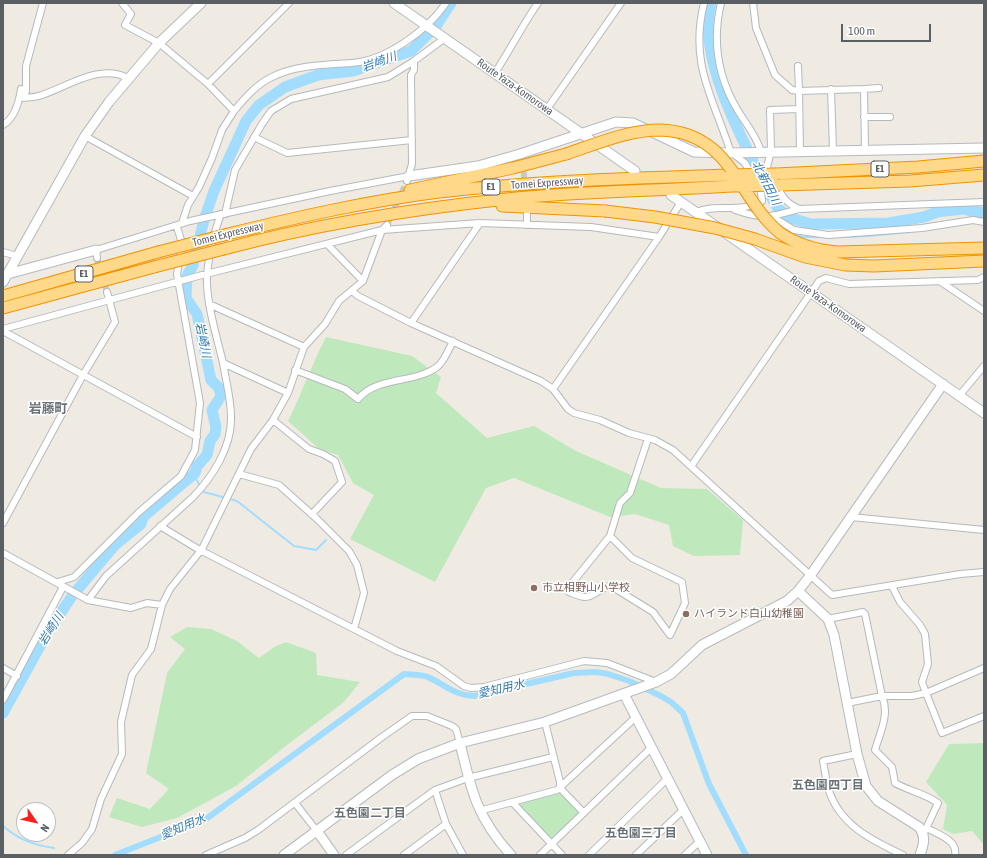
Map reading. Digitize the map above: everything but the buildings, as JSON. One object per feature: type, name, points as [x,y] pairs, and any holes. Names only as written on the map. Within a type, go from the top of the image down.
[{"type":"highway","points":[[256,227],[330,208],[513,168],[632,134],[660,130],[684,134],[702,142],[718,154],[733,170],[771,224],[780,232],[799,244],[823,251],[837,252],[984,248]]},
{"type":"highway","name":"Tomei Expressway","points":[[6,301],[344,222],[441,207],[508,199],[730,180],[776,174],[918,167],[984,161]]},
{"type":"highway","name":"Tomei Expressway","points":[[6,301],[158,252],[256,227],[383,201],[461,190],[562,181],[730,180],[780,185],[910,181],[984,175]]},
{"type":"highway","points":[[441,207],[507,206],[605,211],[670,220],[737,234],[805,257],[832,263],[874,266],[984,261]]},
{"type":"street","points":[[3,125],[11,119],[26,91],[26,66],[43,3]]},
{"type":"street","points":[[122,3],[131,14],[125,25],[159,43],[208,84],[234,110]]},
{"type":"street","points":[[4,278],[86,136],[128,78],[159,43],[201,3]]},
{"type":"street","points":[[208,84],[289,3]]},
{"type":"street","name":"Route Yaza-Komorowa","points":[[394,3],[635,171]]},
{"type":"street","points":[[58,582],[74,577],[133,518],[181,476],[195,450],[200,403],[181,280],[177,274],[182,243],[179,225],[199,187],[222,130],[234,110],[253,91],[271,77],[307,67],[352,63],[376,57],[415,36],[427,26],[446,3]]},
{"type":"street","points":[[495,73],[510,51],[519,30],[538,3]]},
{"type":"street","points":[[547,109],[621,3]]},
{"type":"street","points":[[696,212],[705,208],[735,210],[752,207],[762,201],[761,192],[745,163],[733,152],[703,76],[700,61],[699,30],[704,3]]},
{"type":"street","points":[[721,3],[715,35],[721,72],[736,108],[760,144],[761,152]]},
{"type":"street","points":[[753,3],[756,28],[775,75],[792,90],[879,88]]},
{"type":"street","points":[[88,600],[106,576],[204,486],[222,455],[230,430],[232,418],[223,363],[209,304],[205,274],[215,229],[235,170],[254,137],[271,111],[282,103],[311,94],[384,78],[414,61],[442,37]]},
{"type":"street","points":[[408,179],[412,140],[411,75],[414,70],[414,61]]},
{"type":"street","points":[[798,66],[800,151]]},
{"type":"street","points":[[22,97],[42,95],[89,76],[118,73],[128,78]]},
{"type":"street","points":[[21,88],[22,97]]},
{"type":"street","points":[[831,89],[833,150]]},
{"type":"street","points":[[864,89],[865,149]]},
{"type":"street","points":[[799,109],[770,110],[771,152],[767,167],[783,198],[789,204],[799,209]]},
{"type":"street","points":[[864,117],[890,117]]},
{"type":"street","points":[[4,278],[96,254],[190,221],[330,191],[408,179],[522,158],[605,125],[627,122],[657,133],[675,144],[694,152],[984,148]]},
{"type":"street","points":[[86,136],[193,196]]},
{"type":"street","points":[[254,137],[287,153],[412,140]]},
{"type":"street","name":"Route Yaza-Komorowa","points":[[671,195],[984,413]]},
{"type":"street","points":[[553,389],[659,237],[681,202]]},
{"type":"street","points":[[735,210],[753,216],[773,217],[799,209],[984,202]]},
{"type":"street","points":[[527,213],[527,225]]},
{"type":"street","points":[[773,217],[794,230],[828,235],[922,228],[973,220],[984,222]]},
{"type":"street","points":[[3,330],[181,280],[382,230],[480,223],[592,227],[659,237]]},
{"type":"street","points":[[410,323],[480,223]]},
{"type":"street","points":[[68,855],[85,839],[92,829],[101,799],[122,754],[121,722],[132,675],[151,649],[162,605],[170,589],[202,549],[251,449],[273,420],[288,393],[304,347],[325,324],[339,301],[363,281],[382,230],[387,225]]},
{"type":"street","points":[[327,244],[363,281]]},
{"type":"street","points":[[3,252],[18,256]]},
{"type":"street","points":[[692,465],[819,281],[826,278],[849,284],[941,282],[978,280],[984,277]]},
{"type":"street","points":[[941,282],[984,311]]},
{"type":"street","points":[[352,291],[358,296],[410,323],[454,341],[541,381],[553,389],[568,410],[574,414],[600,420],[665,445],[692,465],[832,595],[960,574],[984,572]]},
{"type":"street","points":[[3,522],[83,375],[115,322],[107,292]]},
{"type":"street","points":[[209,304],[304,347]]},
{"type":"street","points":[[3,330],[197,437]]},
{"type":"street","points":[[295,370],[344,388],[358,399],[370,388],[426,374],[438,367],[454,341]]},
{"type":"street","points":[[223,363],[288,393]]},
{"type":"street","points":[[959,396],[984,366]]},
{"type":"street","points":[[284,855],[409,764],[429,754],[460,743],[545,722],[654,683],[671,674],[702,646],[777,607],[798,592],[943,384]]},
{"type":"street","points":[[273,420],[309,449],[323,454],[335,461],[338,467],[342,482],[312,514]]},
{"type":"street","points":[[610,536],[632,558],[682,582],[685,603],[670,634],[653,612],[611,586],[607,586],[589,596],[583,597],[569,592],[568,588],[610,536],[620,503],[630,493],[648,439]]},
{"type":"street","points":[[239,474],[279,485],[312,514],[349,551],[357,565],[364,593],[354,629]]},
{"type":"street","points":[[851,517],[984,530]]},
{"type":"street","points":[[160,526],[354,629],[397,650],[436,666],[456,681],[471,688],[484,687],[584,661],[607,663],[654,683]]},
{"type":"street","points":[[3,553],[58,582],[64,588],[88,600],[131,608],[148,603],[162,605]]},
{"type":"street","points":[[892,586],[900,602],[920,625],[925,634],[928,664],[922,682],[942,733],[984,716]]},
{"type":"street","points":[[3,700],[64,588]]},
{"type":"street","points":[[798,592],[828,619],[834,635],[863,779],[873,796],[878,801],[925,831],[949,839],[953,844],[955,855]]},
{"type":"street","points":[[828,619],[863,612],[865,614],[882,696],[886,705],[884,722],[875,750],[892,767],[895,783],[904,789],[917,791],[938,803],[925,831],[920,855]]},
{"type":"street","points":[[3,668],[17,676]]},
{"type":"street","points":[[847,703],[882,696],[912,696],[926,693],[984,668]]},
{"type":"street","points":[[624,694],[707,855]]},
{"type":"street","points":[[206,855],[245,838],[295,803],[412,716],[427,716],[456,729],[468,778],[480,811],[495,837],[511,855]]},
{"type":"street","points":[[480,811],[513,803],[560,788],[636,717]]},
{"type":"street","points":[[545,722],[560,782],[560,788],[584,813]]},
{"type":"street","points":[[540,855],[652,747]]},
{"type":"street","points":[[857,754],[823,761],[829,790],[836,807],[848,822],[864,835],[903,855]]},
{"type":"street","points":[[346,855],[434,790],[468,778],[553,757]]},
{"type":"street","points":[[589,855],[668,778]]},
{"type":"street","points":[[434,790],[446,824],[461,854]]},
{"type":"street","points":[[295,803],[334,855]]},
{"type":"street","points":[[513,803],[562,855]]},
{"type":"street","points":[[636,855],[683,810]]},
{"type":"street","points":[[404,855],[446,824]]},
{"type":"street","points":[[685,855],[700,840]]},
{"type":"green space","points":[[326,337],[412,356],[441,377],[436,393],[487,438],[534,426],[576,451],[661,488],[707,489],[743,520],[740,555],[694,556],[673,546],[669,525],[635,514],[610,517],[514,478],[486,488],[435,582],[350,539],[374,495],[353,483],[338,455],[319,449],[288,421]]},
{"type":"green space","points":[[187,627],[211,629],[237,641],[259,658],[276,646],[286,642],[316,653],[317,675],[360,682],[344,702],[236,786],[177,818],[142,827],[109,817],[117,798],[150,809],[169,789],[146,773],[167,673],[185,649],[170,637]]},
{"type":"green space","points":[[984,743],[984,845],[972,831],[953,834],[943,829],[947,805],[926,782],[949,744]]},
{"type":"green space","points":[[559,793],[582,813],[552,841],[516,804]]},
{"type":"waterway","name":"岩崎川","points":[[3,713],[46,635],[72,596],[115,545],[141,524],[143,517],[195,473],[197,466],[207,455],[210,441],[215,434],[216,427],[212,410],[221,396],[219,388],[211,380],[197,314],[186,298],[187,276],[193,265],[204,220],[214,191],[246,121],[259,105],[285,87],[318,75],[353,71],[411,51],[436,26],[451,3]]},
{"type":"waterway","name":"北新田川","points":[[711,3],[708,25],[710,49],[716,75],[725,101],[769,193],[777,207],[788,217],[810,224],[889,223],[924,217],[937,212],[963,209],[984,213]]},
{"type":"waterway","points":[[786,231],[803,237],[827,237]]},
{"type":"waterway","points":[[843,237],[910,232]]},
{"type":"waterway","points":[[195,473],[196,479],[200,486]]},
{"type":"waterway","points":[[202,490],[204,492],[237,501],[294,546],[316,550],[326,540]]},
{"type":"waterway","name":"愛知用水","points":[[115,855],[206,819],[404,674],[427,677],[451,690],[468,696],[474,696],[574,673],[596,672],[608,674],[629,681],[661,696],[671,702],[683,713],[709,784],[746,855]]},
{"type":"waterway","points":[[3,826],[15,835],[27,841],[54,848]]},
{"type":"tunnel","points":[[523,163],[526,200]]},
{"type":"tunnel","points":[[387,225],[407,181]]},
{"type":"tunnel","points":[[97,258],[107,292]]},
{"type":"place","name":"市立相野山小学校","points":[[534,588]]},
{"type":"place","name":"ハイランド白山幼稚園","points":[[686,614]]},
{"type":"district","name":"岩藤町","points":[[48,409]]},
{"type":"district","name":"五色園四丁目","points":[[828,785]]},
{"type":"district","name":"五色園二丁目","points":[[370,813]]},
{"type":"district","name":"五色園三丁目","points":[[641,833]]}]
